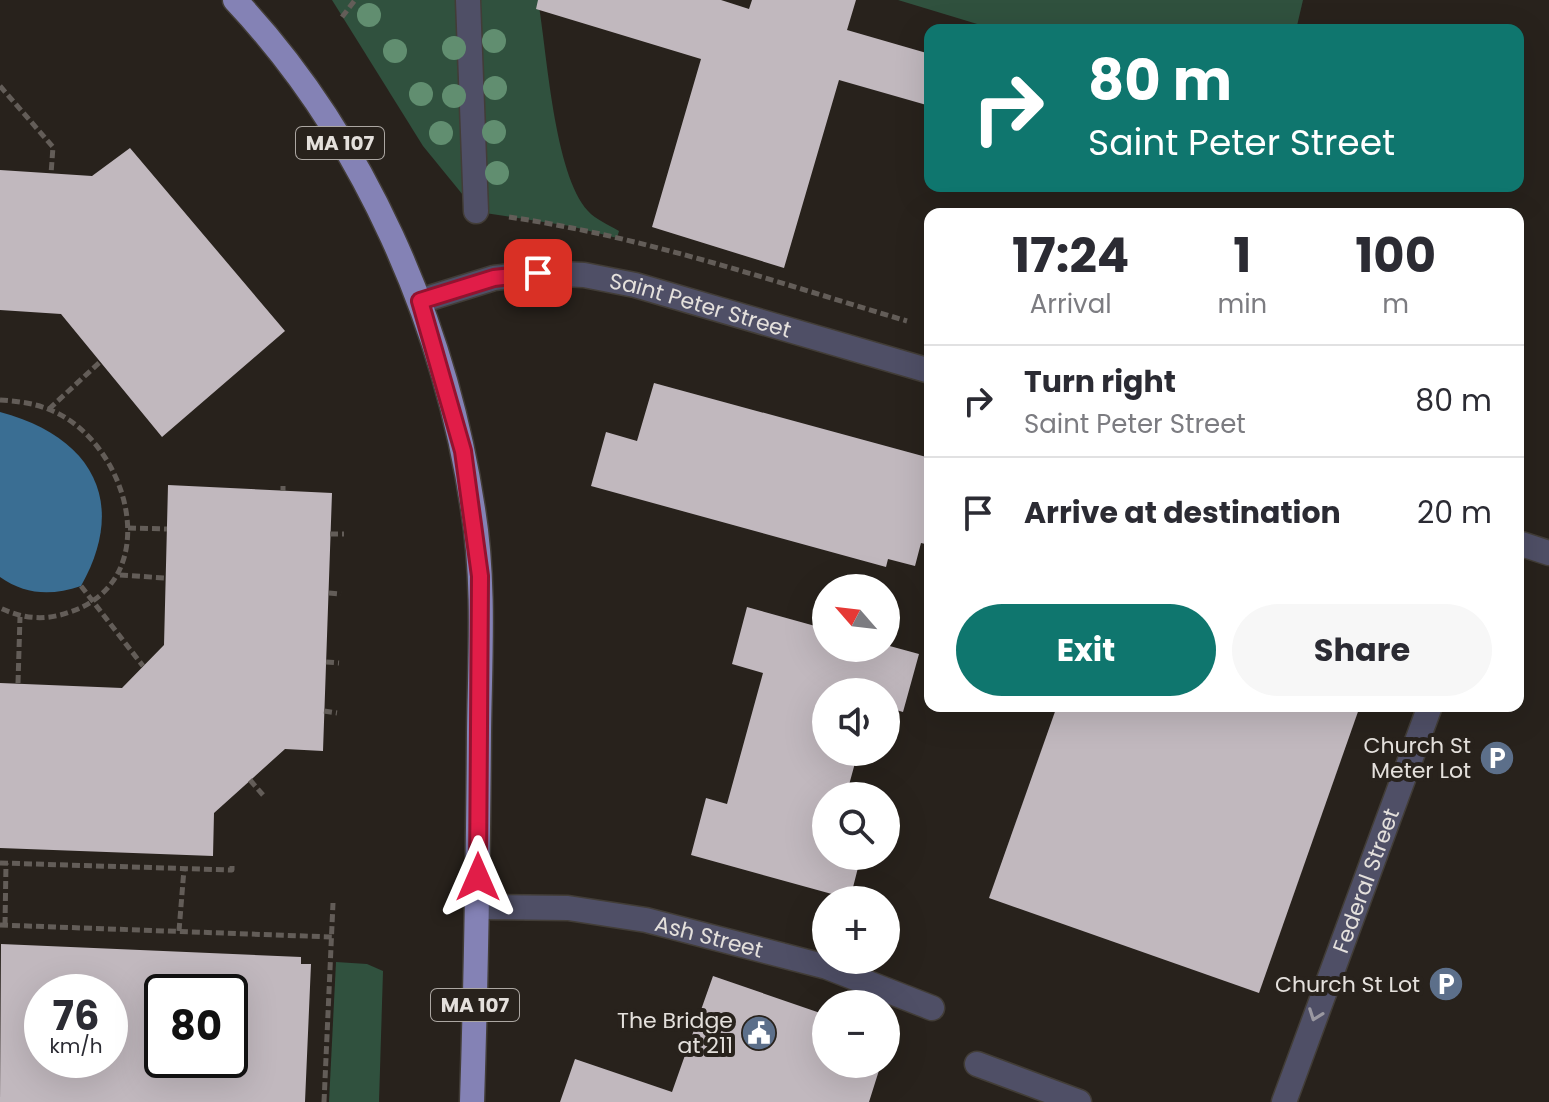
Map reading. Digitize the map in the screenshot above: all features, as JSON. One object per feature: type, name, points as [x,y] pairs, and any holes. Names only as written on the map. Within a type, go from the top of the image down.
[{"type":"highway","name":"MA 107","points":[[235,0],[299,80],[348,154],[420,301],[463,451],[480,576],[478,907],[472,1102]]},
{"type":"street","points":[[468,0],[476,211]]},
{"type":"street","name":"Saint Peter Street","points":[[420,301],[494,278],[538,273],[584,275],[635,285],[924,369]]},
{"type":"street","points":[[1524,545],[1549,553]]},
{"type":"street","name":"Federal Street","points":[[1284,1102],[1428,712]]},
{"type":"street","name":"Ash Street","points":[[478,907],[568,908],[646,920],[802,960],[932,1008]]},
{"type":"street","points":[[977,1064],[1079,1102]]},
{"type":"path","points":[[342,17],[355,0]]},
{"type":"path","points":[[0,86],[53,147],[51,174]]},
{"type":"path","points":[[49,409],[100,362]]},
{"type":"path","points":[[0,400],[49,409],[89,437],[110,464],[123,497],[128,528],[120,575],[93,602],[60,616],[20,617],[0,608]]},
{"type":"path","points":[[128,528],[167,529]]},
{"type":"path","points":[[330,534],[344,534]]},
{"type":"path","points":[[120,575],[165,578]]},
{"type":"path","points":[[81,586],[143,666]]},
{"type":"path","points":[[329,593],[341,594]]},
{"type":"path","points":[[18,683],[20,617]]},
{"type":"path","points":[[326,662],[339,663]]},
{"type":"path","points":[[324,711],[337,713]]},
{"type":"path","points":[[250,780],[263,795]]},
{"type":"path","points":[[232,865],[232,870],[3,863],[2,925],[332,937]]},
{"type":"path","points":[[179,931],[184,869]]},
{"type":"path","points":[[324,1102],[333,903]]},
{"type":"green space","points":[[332,0],[468,0],[476,211],[423,146]]},
{"type":"green space","points":[[479,0],[538,0],[554,111],[567,170],[576,193],[588,211],[619,231],[617,238],[570,226],[485,213]]},
{"type":"green space","points":[[898,0],[1303,0],[1297,24],[977,24]]},
{"type":"green space","points":[[336,962],[367,964],[383,971],[379,1102],[329,1102]]},
{"type":"water","points":[[0,412],[32,423],[58,437],[78,455],[93,476],[100,500],[101,526],[95,555],[81,586],[39,592],[19,587],[0,577]]},
{"type":"building","points":[[538,0],[721,0],[749,9],[752,0],[856,0],[847,30],[924,52],[924,104],[839,80],[784,268],[652,227],[701,59],[536,9]]},
{"type":"building","points":[[130,148],[285,331],[162,437],[61,314],[0,310],[0,170],[92,176]]},
{"type":"building","points":[[654,383],[924,456],[924,544],[921,543],[915,566],[888,559],[886,567],[591,486],[606,432],[637,441]]},
{"type":"building","points":[[168,485],[332,493],[323,751],[285,749],[214,813],[213,856],[0,848],[0,683],[122,688],[164,645]]},
{"type":"building","points":[[747,607],[812,625],[812,662],[900,662],[900,649],[919,654],[903,712],[900,711],[900,678],[812,678],[812,766],[854,766],[850,782],[812,782],[812,870],[857,870],[853,886],[812,886],[812,888],[691,855],[706,798],[727,804],[763,673],[732,664]]},
{"type":"building","points":[[1055,712],[1358,712],[1259,993],[989,898]]},
{"type":"building","points":[[1,944],[301,957],[301,964],[311,964],[305,1102],[0,1102]]},
{"type":"building","name":"The Bridge at 211","points":[[713,976],[812,1010],[812,1078],[877,1078],[869,1102],[560,1102],[575,1059],[672,1092]]},
{"type":"place","name":"Church St Meter Lot","points":[[1497,758]]},
{"type":"place","name":"Church St Lot","points":[[1446,984]]},
{"type":"place","name":"The Bridge at 211","points":[[759,1033]]},
{"type":"route","points":[[478,877],[480,576],[474,511],[463,451],[420,301],[494,278],[538,273]]}]
